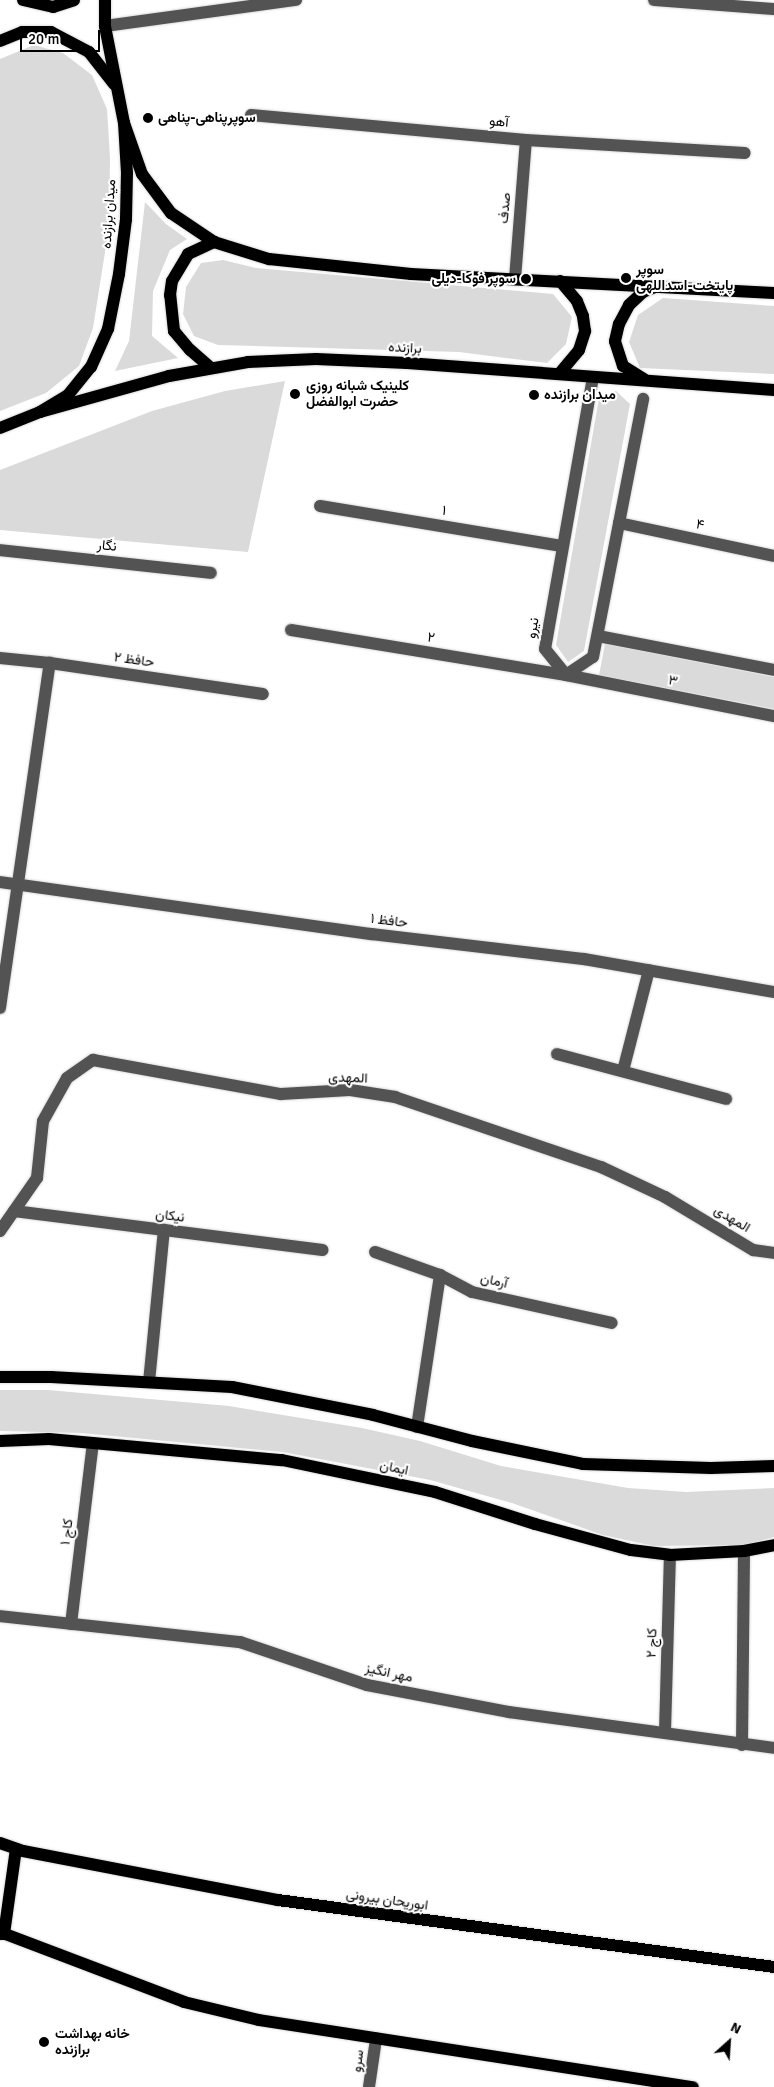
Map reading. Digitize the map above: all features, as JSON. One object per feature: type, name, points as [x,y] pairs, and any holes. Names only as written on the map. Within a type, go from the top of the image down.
[{"type":"main road","points":[[23,0],[53,7],[74,0]]},
{"type":"main road","points":[[105,0],[106,26],[116,86]]},
{"type":"main road","name":"میدان برازنده","points":[[0,41],[22,32],[51,32],[89,52],[116,86],[124,123],[127,173],[126,219],[119,274],[108,329],[91,367],[68,395],[40,412],[0,428]]},
{"type":"main road","points":[[124,123],[142,174],[171,213],[214,242],[269,259],[411,274],[774,293]]},
{"type":"main road","points":[[211,368],[190,350],[174,331],[171,323],[170,295],[172,282],[188,254],[214,242]]},
{"type":"main road","points":[[559,374],[579,350],[584,331],[583,316],[577,301],[560,281]]},
{"type":"main road","points":[[646,381],[624,366],[615,341],[619,324],[628,305],[643,292],[658,286]]},
{"type":"main road","name":"برازنده","points":[[40,412],[118,389],[211,368],[248,362],[316,359],[407,363],[774,390]]},
{"type":"main road","points":[[0,1377],[51,1377],[232,1387],[373,1415],[417,1427],[583,1464],[711,1468],[774,1466]]},
{"type":"main road","name":"ایمان","points":[[0,1441],[49,1439],[282,1460],[435,1492],[535,1524],[622,1548],[670,1555],[744,1551],[774,1545]]},
{"type":"main road","name":"ابوریحان بیرونی","points":[[0,1843],[16,1849],[278,1900],[774,1967]]},
{"type":"main road","points":[[16,1849],[1,1933],[184,2002],[259,2020],[693,2087]]},
{"type":"street","points":[[106,26],[296,0]]},
{"type":"street","points":[[654,0],[774,9]]},
{"type":"street","name":"آهو","points":[[251,115],[526,140],[745,153]]},
{"type":"street","name":"صدف","points":[[515,279],[526,140]]},
{"type":"street","name":"نیرو","points":[[566,675],[545,649],[593,377]]},
{"type":"street","points":[[566,675],[593,657],[643,399]]},
{"type":"street","name":"۱","points":[[320,506],[562,546]]},
{"type":"street","name":"۴","points":[[619,523],[774,556]]},
{"type":"street","name":"نگار","points":[[0,550],[210,573]]},
{"type":"street","name":"۲","points":[[291,630],[566,675]]},
{"type":"street","points":[[598,636],[774,670]]},
{"type":"street","name":"حافظ ۲","points":[[0,658],[50,663],[263,694]]},
{"type":"street","points":[[0,1008],[50,663]]},
{"type":"street","name":"۳","points":[[566,675],[774,716]]},
{"type":"street","name":"حافظ ۱","points":[[0,882],[371,934],[584,959],[774,992]]},
{"type":"street","points":[[623,1071],[648,970]]},
{"type":"street","points":[[557,1054],[726,1099]]},
{"type":"street","name":"المهدی","points":[[0,1231],[37,1178],[43,1121],[67,1078],[93,1060],[281,1094],[350,1090],[395,1097],[601,1167],[665,1197],[753,1250],[774,1253]]},
{"type":"street","name":"نیکان","points":[[14,1211],[323,1250]]},
{"type":"street","points":[[148,1382],[164,1230]]},
{"type":"street","name":"آرمان","points":[[375,1252],[440,1275],[472,1292],[612,1322]]},
{"type":"street","points":[[417,1427],[440,1275]]},
{"type":"street","name":"کاج ۱","points":[[71,1624],[93,1443]]},
{"type":"street","points":[[742,1745],[744,1551]]},
{"type":"street","name":"کاج ۲","points":[[665,1732],[670,1555]]},
{"type":"street","name":"مهر انگیز","points":[[0,1616],[240,1642],[368,1684],[509,1712],[774,1748]]},
{"type":"street","name":"سرو","points":[[369,2087],[376,2039]]},
{"type":"shaded area","points":[[34,45],[63,53],[92,75],[107,109],[110,158],[109,227],[93,328],[79,366],[46,393],[0,411],[0,59]]},
{"type":"shaded area","points":[[145,202],[166,224],[187,239],[170,250],[153,291],[152,336],[178,358],[115,371],[129,341]]},
{"type":"shaded area","points":[[223,260],[256,268],[553,294],[572,317],[566,344],[547,363],[459,352],[218,345],[194,336],[183,314],[186,287],[201,263]]},
{"type":"shaded area","points":[[663,298],[774,306],[774,374],[640,368],[629,342],[638,315]]},
{"type":"shaded area","points":[[285,381],[248,552],[0,530],[0,470],[152,411],[225,391]]},
{"type":"shaded area","points":[[616,391],[630,404],[584,651],[568,662],[556,645],[599,398]]},
{"type":"shaded area","points":[[605,644],[774,677],[774,709],[599,675]]},
{"type":"shaded area","points":[[0,1390],[48,1390],[229,1406],[362,1428],[420,1441],[501,1466],[628,1488],[686,1492],[774,1488],[774,1537],[744,1545],[654,1546],[603,1535],[512,1503],[430,1480],[283,1452],[81,1433],[0,1431]]},
{"type":"place","name":"سوپرپناهی-پناهی","points":[[148,118]]},
{"type":"place","name":"سوپر پایتخت-اسداللهی","points":[[626,278]]},
{"type":"place","name":"سوپر فوکا-دیلی","points":[[526,279]]},
{"type":"place","name":"کلینیک شبانه روزی حضرت ابوالفضل","points":[[295,394]]},
{"type":"place","name":"میدان برازنده","points":[[534,395]]},
{"type":"place","name":"خانه بهداشت برازنده","points":[[44,2042]]}]
